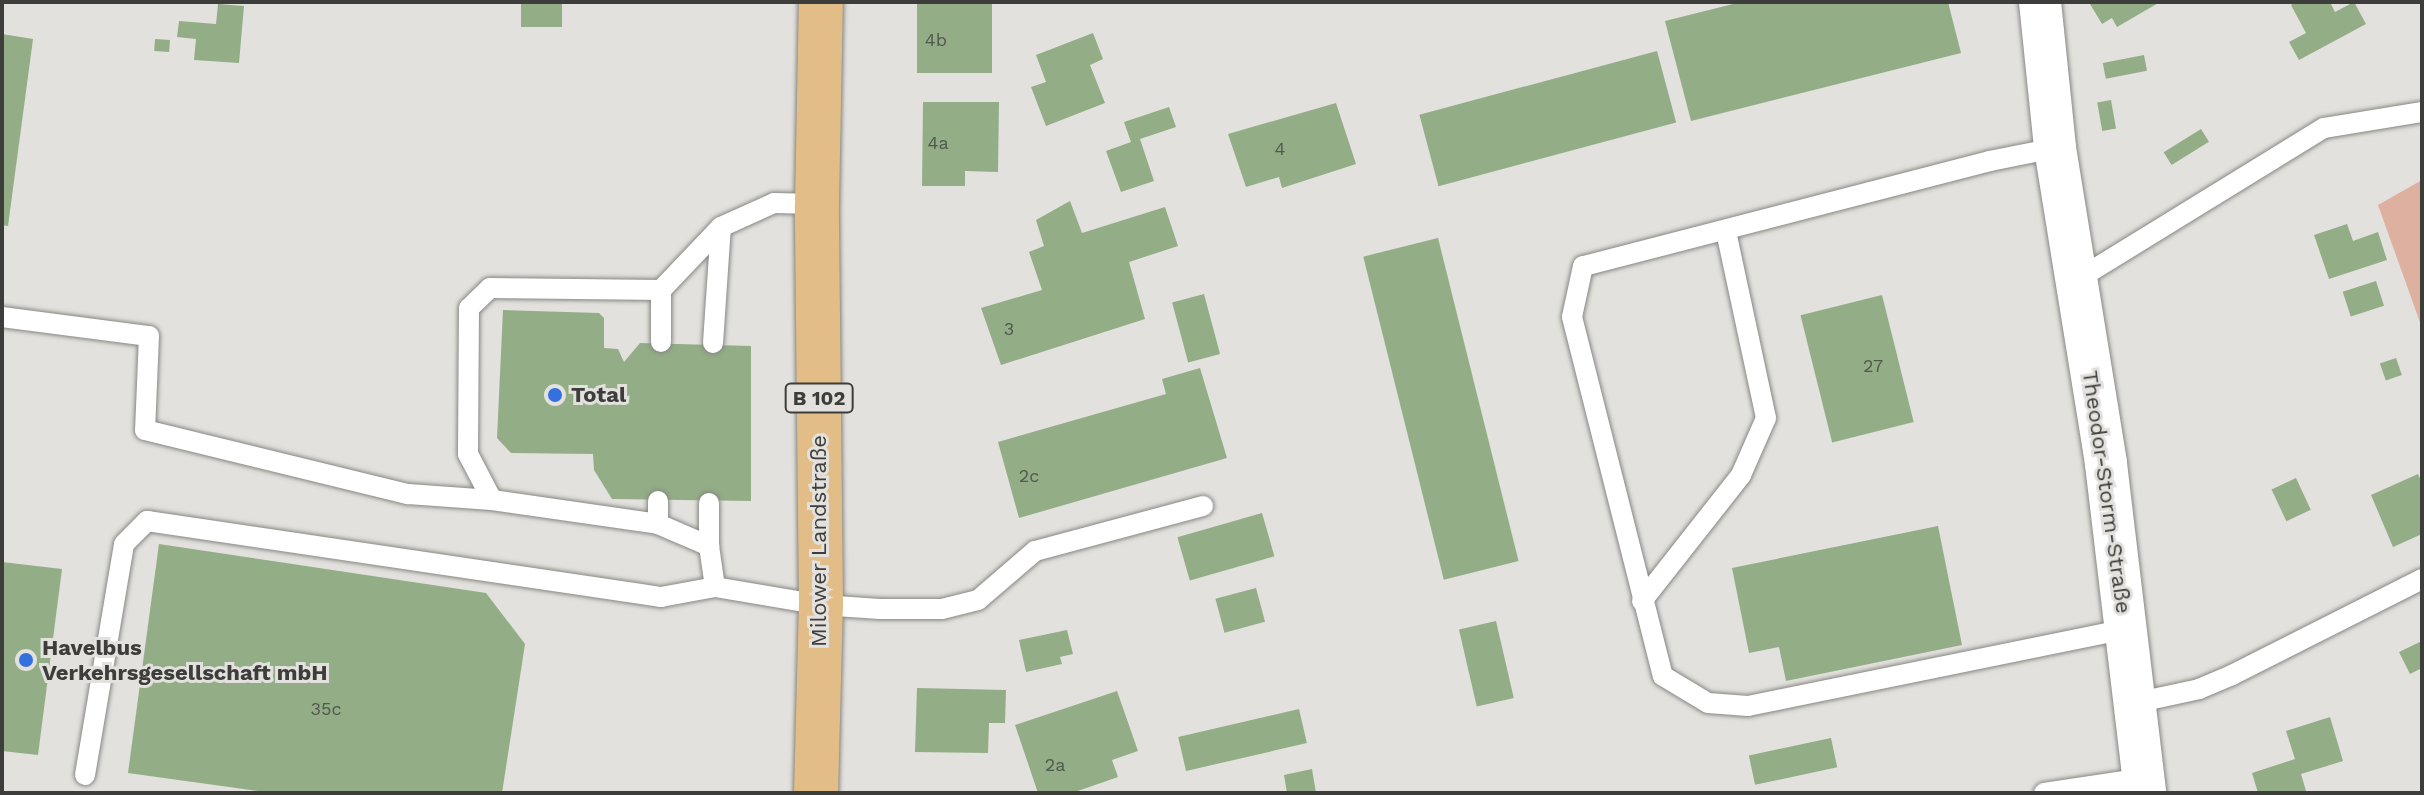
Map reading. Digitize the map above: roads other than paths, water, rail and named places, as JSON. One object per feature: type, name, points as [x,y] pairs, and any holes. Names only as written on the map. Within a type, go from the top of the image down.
[{"type":"main road","name":"Milower Landstraße","points":[[816,793],[821,605],[817,204],[821,2]]},
{"type":"street","name":"Theodor-Storm-Straße","points":[[2040,2],[2055,148],[2106,464],[2144,786]]},
{"type":"lane","points":[[2075,281],[2324,128],[2422,112]]},
{"type":"lane","points":[[2055,148],[1990,161],[1726,232],[1583,266],[1572,317],[1663,676],[1708,703],[1748,706],[2126,629]]},
{"type":"lane","points":[[661,342],[661,290],[721,227],[774,203],[817,204]]},
{"type":"lane","points":[[713,343],[721,227]]},
{"type":"lane","points":[[1642,601],[1741,475],[1766,418],[1726,232]]},
{"type":"lane","points":[[492,500],[468,454],[469,308],[490,288],[661,290]]},
{"type":"lane","points":[[2,317],[149,336],[145,430],[408,494],[492,500],[658,524],[709,546]]},
{"type":"lane","points":[[658,501],[658,524]]},
{"type":"lane","points":[[709,503],[709,546],[715,587]]},
{"type":"lane","points":[[85,775],[124,544],[147,521],[661,597],[715,587],[821,605],[942,609],[978,600],[1035,551],[1203,506]]},
{"type":"lane","points":[[2135,703],[2199,689],[2232,675],[2422,579]]},
{"type":"lane","points":[[2044,793],[2144,786]]},
{"type":"place","name":"Total","points":[[555,395]]},
{"type":"place","name":"Havelbus Verkehrsgesellschaft mbH","points":[[26,660]]}]
